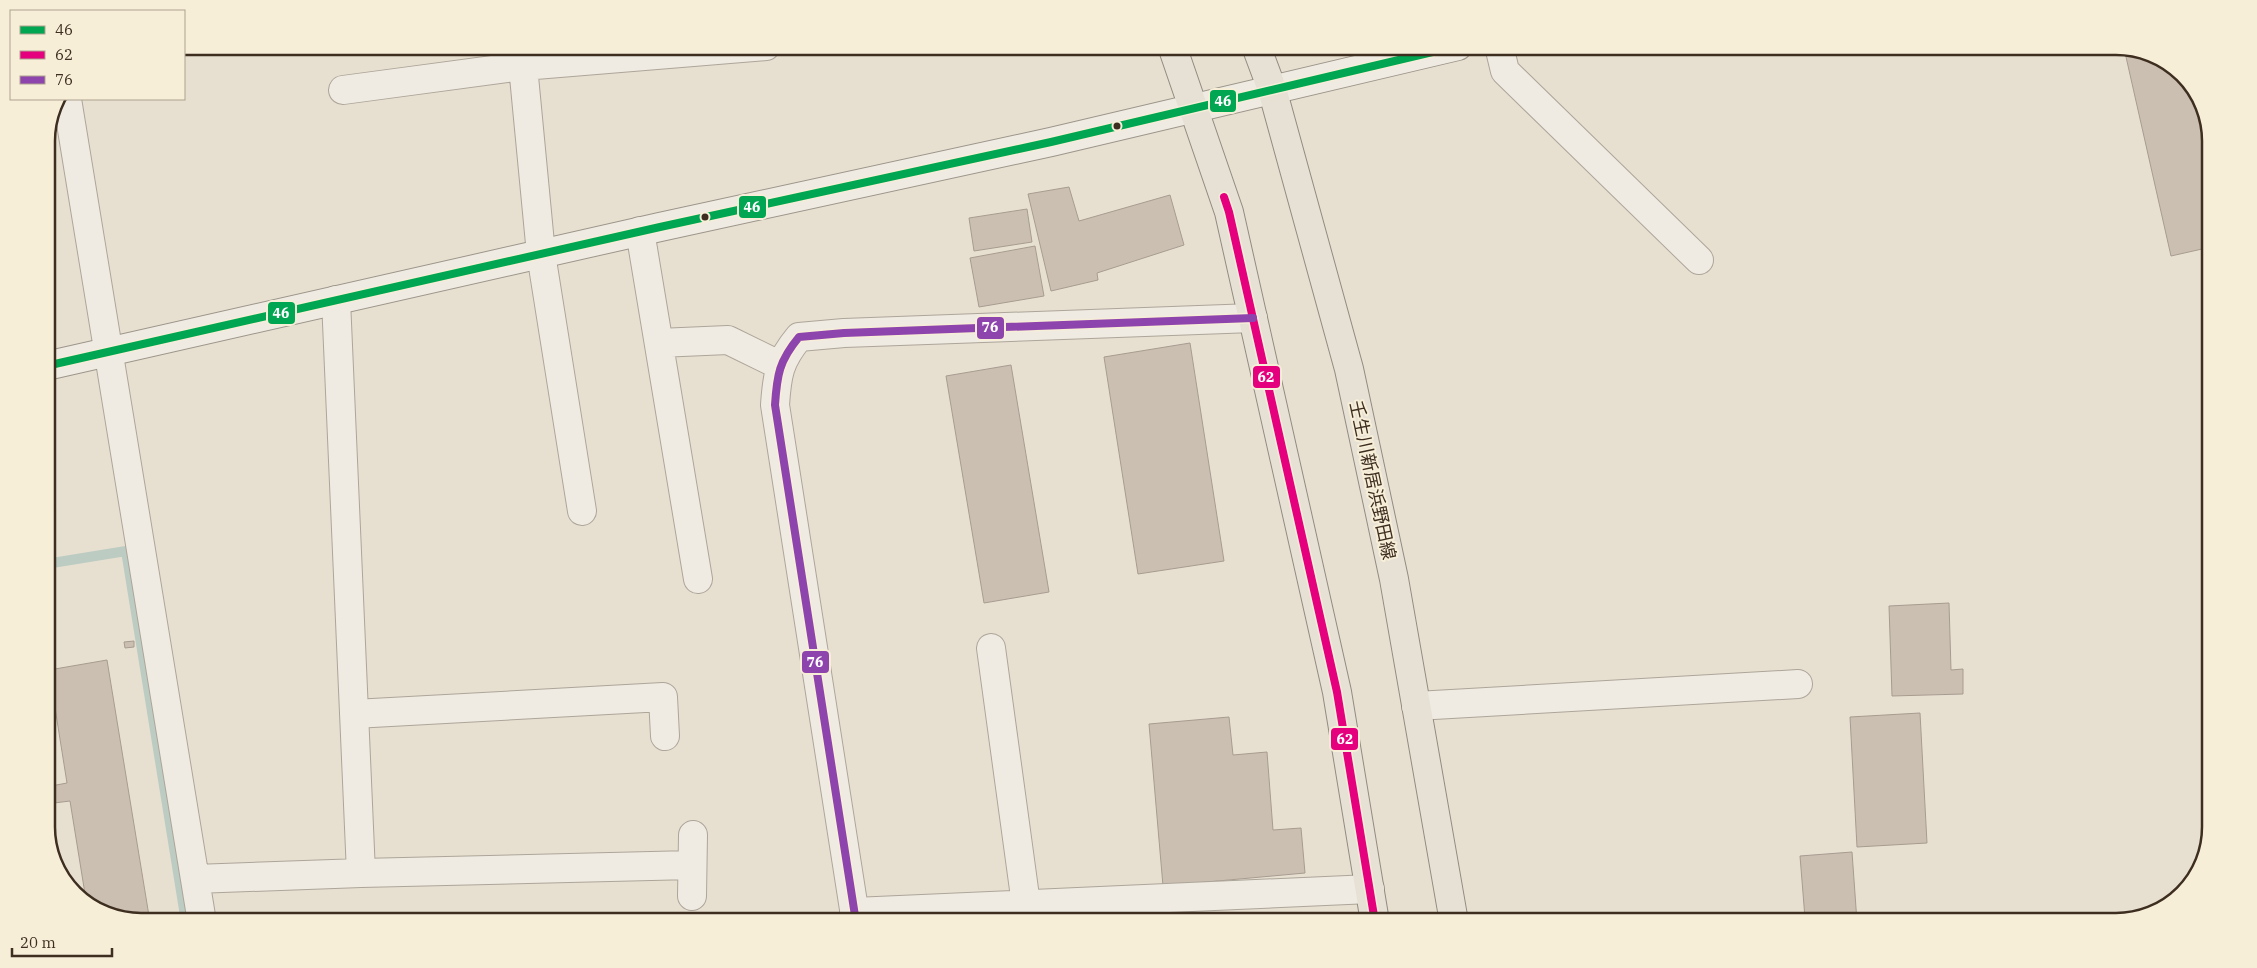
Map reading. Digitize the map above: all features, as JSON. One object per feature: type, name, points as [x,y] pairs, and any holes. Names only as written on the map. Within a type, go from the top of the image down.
[{"type":"main road","points":[[1175,55],[1192,110],[1229,212],[1337,692],[1374,913]]},
{"type":"main road","name":"壬生川新居浜野田線","points":[[1259,55],[1272,89],[1349,369],[1394,579],[1452,913]]},
{"type":"street","points":[[343,90],[522,66],[656,55]]},
{"type":"street","points":[[55,364],[640,231],[1192,110],[1396,55]]},
{"type":"street","points":[[1502,55],[1506,71],[1699,260]]},
{"type":"street","points":[[522,66],[541,254],[582,511]]},
{"type":"street","points":[[67,100],[201,913]]},
{"type":"street","points":[[640,231],[698,579]]},
{"type":"street","points":[[336,300],[361,873]]},
{"type":"street","points":[[854,913],[775,405],[776,380],[785,353],[799,337],[844,333],[1253,318]]},
{"type":"street","points":[[659,343],[728,340],[781,366]]},
{"type":"street","points":[[991,648],[1026,904]]},
{"type":"street","points":[[1416,706],[1798,684]]},
{"type":"street","points":[[354,714],[663,698],[665,736]]},
{"type":"street","points":[[692,834],[692,896]]},
{"type":"street","points":[[195,879],[692,865]]},
{"type":"street","points":[[908,913],[1026,904],[1370,889]]},
{"type":"building","points":[[2126,56],[2149,62],[2164,69],[2173,76],[2188,93],[2200,124],[2202,135],[2202,249],[2171,256]]},
{"type":"building","points":[[1069,187],[1079,221],[1170,195],[1184,245],[1097,273],[1098,280],[1051,291],[1028,194]]},
{"type":"building","points":[[1027,209],[1032,242],[974,251],[969,218]]},
{"type":"building","points":[[1035,246],[1044,296],[979,307],[970,258]]},
{"type":"building","points":[[1190,343],[1224,561],[1138,574],[1104,357]]},
{"type":"building","points":[[1011,365],[1049,592],[984,603],[946,376]]},
{"type":"building","points":[[1949,603],[1951,670],[1963,669],[1963,694],[1892,696],[1889,606]]},
{"type":"building","points":[[134,641],[134,647],[125,648],[124,642]]},
{"type":"building","points":[[107,660],[149,913],[124,911],[108,906],[98,902],[85,891],[70,801],[55,803],[55,785],[67,783],[55,708],[55,669]]},
{"type":"building","points":[[1920,713],[1927,843],[1857,847],[1850,717]]},
{"type":"building","points":[[1229,717],[1233,755],[1267,752],[1273,830],[1301,828],[1305,873],[1163,886],[1149,724]]},
{"type":"building","points":[[1852,852],[1856,913],[1805,913],[1800,856]]},
{"type":"waterway","points":[[55,563],[126,551],[185,913]]},
{"type":"transit line","name":"46","points":[[55,364],[660,227],[1051,142],[1420,55]]},
{"type":"transit line","name":"62","points":[[1224,197],[1229,212],[1337,692],[1374,913]]},
{"type":"transit line","name":"76","points":[[855,913],[775,405],[780,369],[792,346],[799,337],[844,333],[1253,318]]}]
